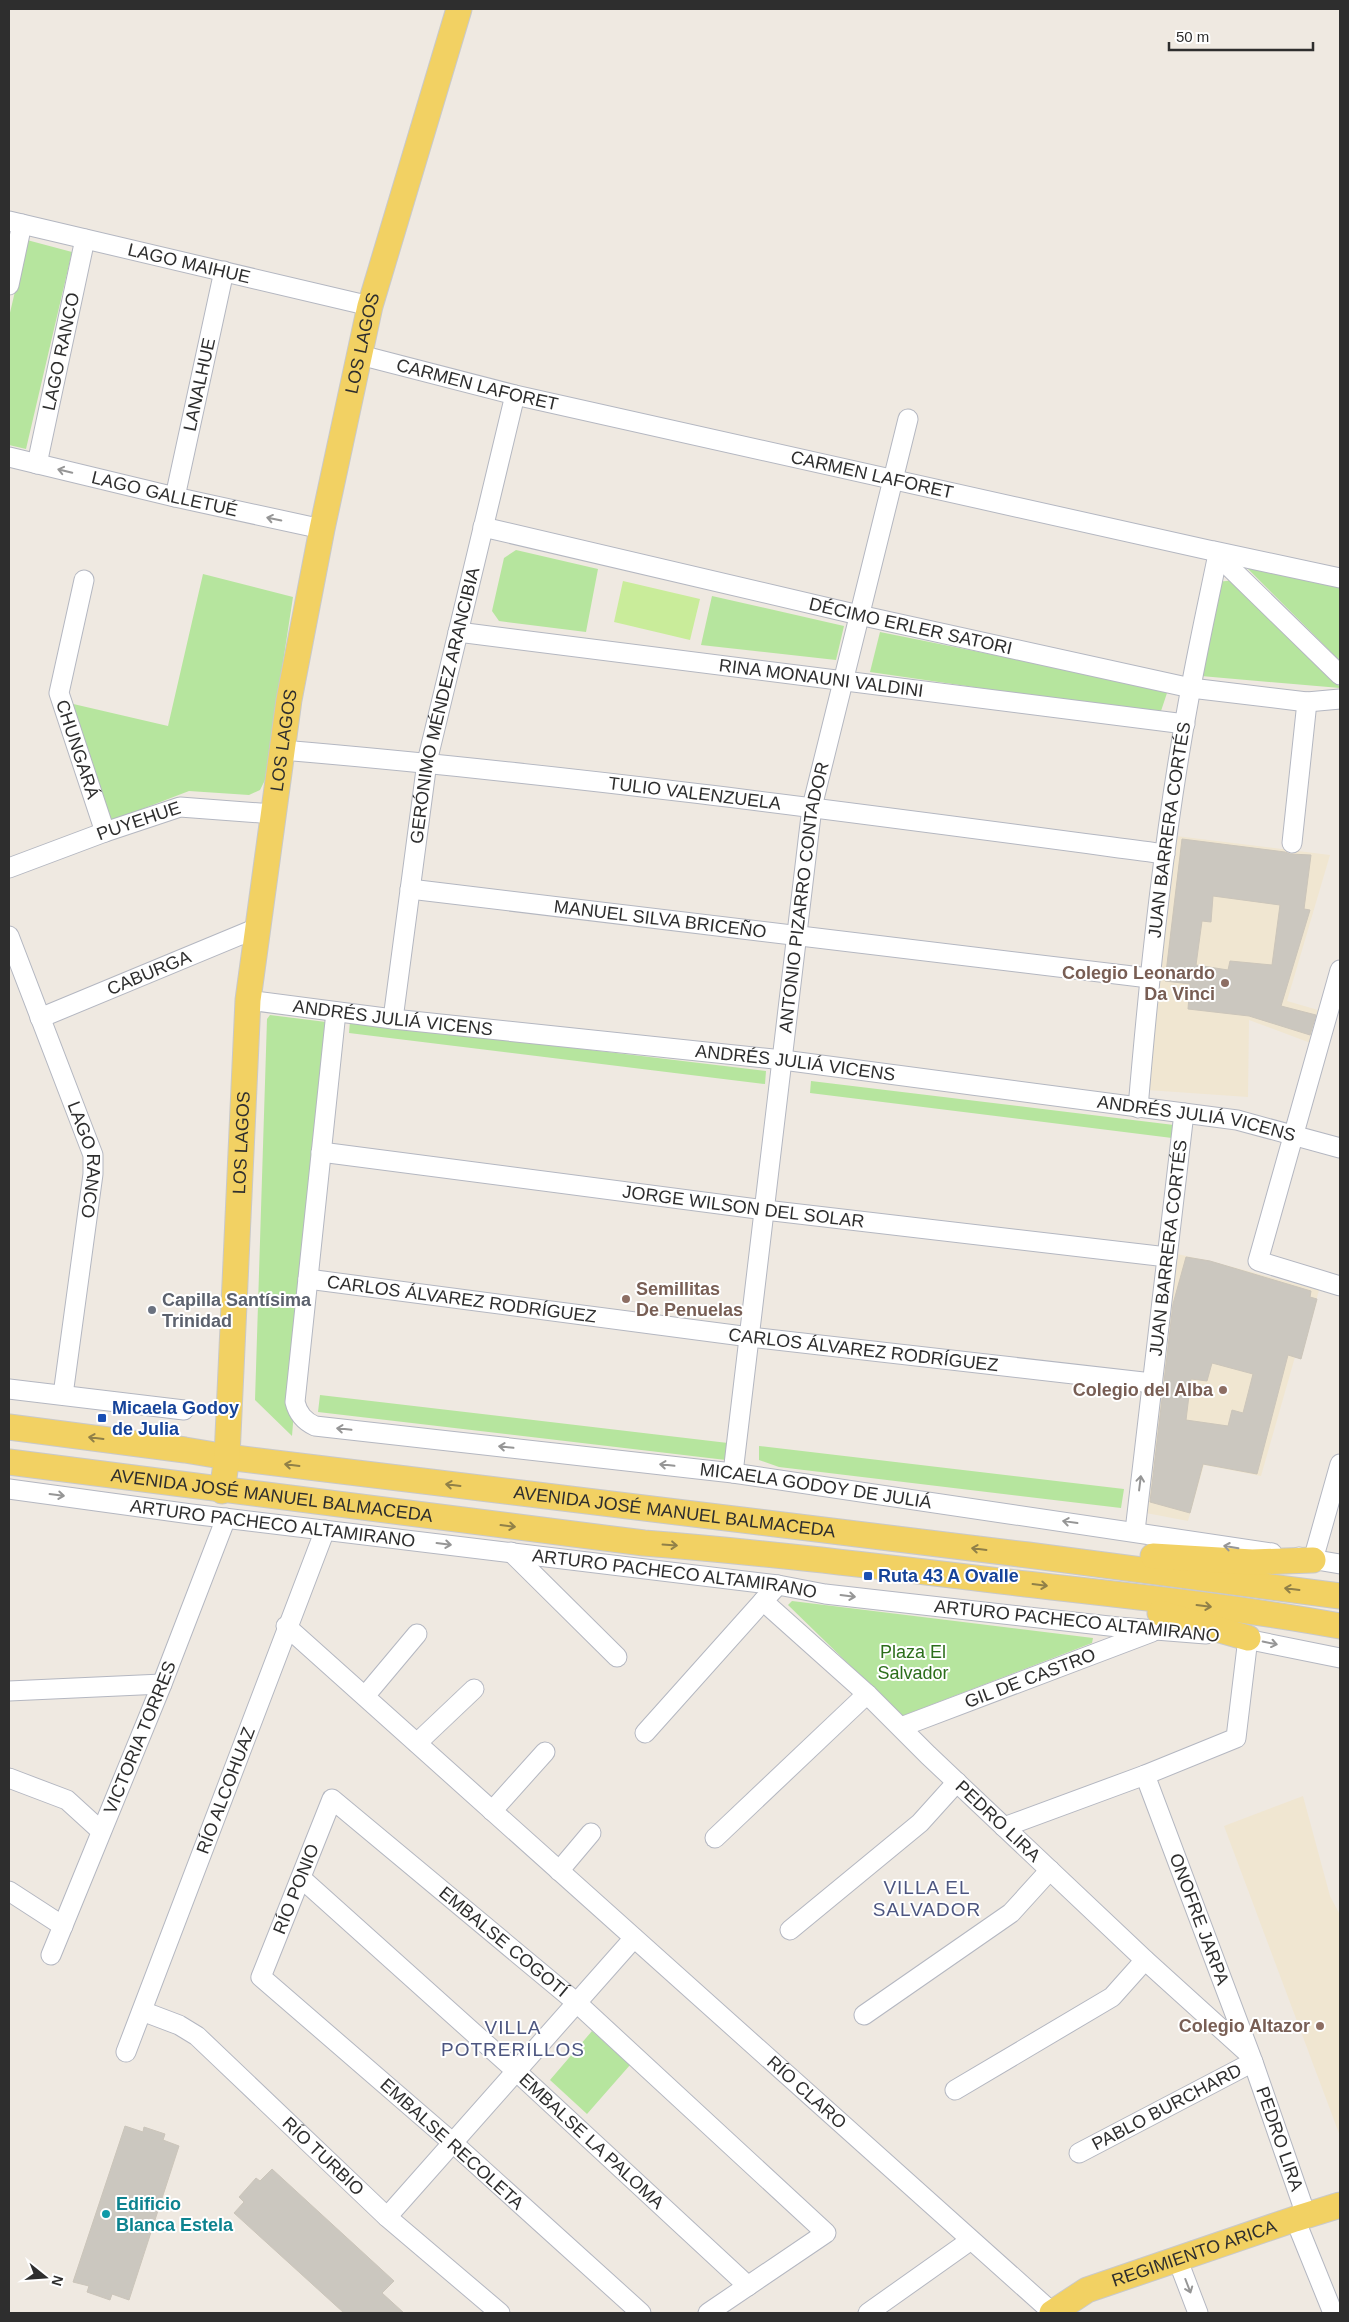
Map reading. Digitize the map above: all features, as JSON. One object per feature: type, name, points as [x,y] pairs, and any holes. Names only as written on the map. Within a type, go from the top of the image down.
[{"type":"main road","name":"LOS LAGOS","points":[[222,1491],[227,1457],[248,1000],[289,700],[322,530],[370,306],[460,9]]},
{"type":"main road","name":"AVENIDA JOSÉ MANUEL BALMACEDA","points":[[15,1425],[227,1457],[1028,1555],[1340,1596]]},
{"type":"main road","name":"AVENIDA JOSÉ MANUEL BALMACEDA","points":[[9,1462],[181,1483],[222,1491],[644,1543],[750,1551],[1086,1591],[1266,1614],[1340,1626]]},
{"type":"main road","points":[[1028,1555],[1105,1553],[1252,1562],[1313,1560]]},
{"type":"main road","points":[[1086,1591],[1248,1638]]},
{"type":"main road","name":"REGIMIENTO ARICA","points":[[1053,2313],[1088,2302],[1177,2258],[1300,2217],[1340,2206]]},
{"type":"street","name":"LAGO MAIHUE","points":[[16,222],[370,306]]},
{"type":"street","points":[[9,285],[16,222]]},
{"type":"street","name":"LAGO RANCO","points":[[37,464],[85,239]]},
{"type":"street","name":"LANALHUE","points":[[175,497],[224,271]]},
{"type":"street","name":"CARMEN LAFORET","points":[[360,355],[515,395],[1340,578]]},
{"type":"street","name":"GERÓNIMO MÉNDEZ ARANCIBIA","points":[[393,1019],[427,762],[515,395]]},
{"type":"street","name":"ANTONIO PIZARRO CONTADOR","points":[[733,1473],[812,807],[908,419]]},
{"type":"street","name":"LAGO GALLETUÉ","points":[[9,457],[322,530]]},
{"type":"street","name":"DÉCIMO ERLER SATORI","points":[[483,527],[859,615],[1191,688],[1307,702],[1340,699]]},
{"type":"street","points":[[1216,552],[1340,675]]},
{"type":"street","name":"JUAN BARRERA CORTÉS","points":[[1138,1108],[1149,978],[1165,854],[1191,688],[1216,552]]},
{"type":"street","name":"CHUNGARÁ","points":[[84,580],[59,693],[105,832]]},
{"type":"street","name":"RINA MONAUNI VALDINI","points":[[458,632],[1185,724]]},
{"type":"street","points":[[1292,843],[1307,702]]},
{"type":"street","name":"TULIO VALENZUELA","points":[[282,750],[427,762],[812,807],[1165,854]]},
{"type":"street","name":"PUYEHUE","points":[[9,868],[105,832],[180,807],[273,814]]},
{"type":"street","name":"MANUEL SILVA BRICEÑO","points":[[410,889],[1149,978]]},
{"type":"street","name":"CABURGA","points":[[40,1018],[257,928]]},
{"type":"street","name":"LAGO RANCO","points":[[9,936],[93,1155],[93,1174],[63,1395]]},
{"type":"street","points":[[1340,970],[1258,1261],[1340,1286]]},
{"type":"street","name":"ANDRÉS JULIÁ VICENS","points":[[248,1000],[393,1019],[783,1060],[1237,1120],[1340,1148]]},
{"type":"street","points":[[308,1279],[336,1012]]},
{"type":"street","name":"JUAN BARRERA CORTÉS","points":[[1135,1531],[1184,1113]]},
{"type":"street","name":"JORGE WILSON DEL SOLAR","points":[[321,1152],[765,1210],[1167,1257]]},
{"type":"street","name":"CARLOS ÁLVAREZ RODRÍGUEZ","points":[[308,1279],[750,1337],[1152,1383]]},
{"type":"street","name":"MICAELA GODOY DE JULIÁ","points":[[308,1279],[295,1402],[302,1418],[315,1426],[733,1473],[1135,1531],[1340,1564]]},
{"type":"street","points":[[9,1389],[184,1410]]},
{"type":"street","points":[[1313,1560],[1340,1464]]},
{"type":"street","name":"ARTURO PACHECO ALTAMIRANO","points":[[9,1489],[226,1518],[778,1585],[825,1594],[1118,1627],[1248,1638],[1340,1658]]},
{"type":"street","name":"VICTORIA TORRES","points":[[51,1955],[162,1684],[226,1518]]},
{"type":"street","name":"RÍO ALCOHUAZ","points":[[126,2052],[324,1530]]},
{"type":"street","points":[[511,1552],[618,1657]]},
{"type":"street","points":[[645,1733],[778,1585]]},
{"type":"street","name":"PEDRO LIRA","points":[[763,1601],[867,1694],[1004,1827],[1251,2058],[1300,2217],[1333,2313]]},
{"type":"street","name":"RÍO CLARO","points":[[286,1626],[1053,2313]]},
{"type":"street","name":"GIL DE CASTRO","points":[[901,1727],[1159,1630]]},
{"type":"street","points":[[365,1696],[417,1634]]},
{"type":"street","points":[[1004,1827],[1145,1775],[1236,1738],[1248,1638]]},
{"type":"street","points":[[9,1691],[162,1684]]},
{"type":"street","points":[[417,1743],[474,1689]]},
{"type":"street","points":[[715,1838],[867,1694]]},
{"type":"street","points":[[492,1811],[545,1752]]},
{"type":"street","name":"ONOFRE JARPA","points":[[1145,1775],[1251,2058]]},
{"type":"street","points":[[9,1778],[67,1800],[101,1832]]},
{"type":"street","points":[[790,1930],[920,1823],[957,1782]]},
{"type":"street","name":"RÍO PONIO","points":[[261,1977],[332,1800]]},
{"type":"street","name":"EMBALSE COGOTÍ","points":[[332,1800],[577,2003],[826,2233],[748,2286]]},
{"type":"street","points":[[559,1871],[591,1833]]},
{"type":"street","points":[[864,2015],[1011,1913],[1050,1870]]},
{"type":"street","name":"EMBALSE LA PALOMA","points":[[301,1878],[516,2072],[748,2286]]},
{"type":"street","points":[[9,1891],[63,1926]]},
{"type":"street","points":[[387,2217],[634,1938]]},
{"type":"street","points":[[955,2090],[1112,1998],[1145,1960]]},
{"type":"street","name":"EMBALSE RECOLETA","points":[[261,1977],[453,2142],[641,2313]]},
{"type":"street","name":"RÍO TURBIO","points":[[142,2011],[180,2025],[197,2036],[387,2217],[500,2313]]},
{"type":"street","name":"PABLO BURCHARD","points":[[1079,2153],[1251,2058]]},
{"type":"street","points":[[868,2313],[971,2240]]},
{"type":"street","points":[[1177,2258],[1198,2313]]},
{"type":"street","points":[[708,2313],[748,2286]]},
{"type":"shaded area","name":"Colegio Leonardo Da Vinci","points":[[1176,836],[1330,855],[1287,1001],[1325,1012],[1316,1045],[1249,1020],[1248,1097],[1147,1090],[1159,966]]},
{"type":"shaded area","name":"Colegio del Alba","points":[[1172,1253],[1210,1261],[1319,1290],[1301,1359],[1295,1357],[1261,1476],[1204,1465],[1188,1521],[1146,1513]]},
{"type":"shaded area","name":"Colegio Altazor","points":[[1303,1796],[1330,1896],[1340,1915],[1340,2136],[1224,1826]]},
{"type":"green space","points":[[27,240],[72,252],[26,449],[9,445],[9,317]]},
{"type":"green space","points":[[516,550],[598,569],[586,632],[499,621],[492,611],[504,558]]},
{"type":"green space","points":[[1240,561],[1340,583],[1340,661]]},
{"type":"green space","points":[[203,574],[293,597],[265,780],[260,790],[249,795],[189,791],[111,821],[69,703],[168,726]]},
{"type":"green space","points":[[1235,580],[1340,688],[1201,676],[1217,582]]},
{"type":"green space","points":[[623,581],[700,599],[690,640],[614,622]]},
{"type":"green space","points":[[712,596],[844,626],[836,660],[701,645]]},
{"type":"green space","points":[[880,632],[1168,690],[1160,714],[870,672]]},
{"type":"green space","points":[[270,1015],[326,1022],[292,1436],[255,1400],[267,1019]]},
{"type":"green space","points":[[350,1021],[766,1071],[765,1084],[349,1033]]},
{"type":"green space","points":[[811,1081],[1174,1125],[1172,1138],[810,1093]]},
{"type":"green space","points":[[320,1395],[728,1443],[726,1460],[318,1412]]},
{"type":"green space","points":[[759,1446],[1124,1489],[1121,1508],[779,1467],[759,1460]]},
{"type":"green space","name":"Plaza El Salvador","points":[[792,1601],[1093,1638],[1092,1643],[902,1716],[788,1605]]},
{"type":"green space","points":[[592,2031],[630,2065],[587,2114],[550,2080]]},
{"type":"building","points":[[1182,839],[1290,854],[1311,855],[1304,909],[1310,910],[1281,1006],[1316,1015],[1310,1035],[1249,1016],[1188,1009],[1190,984],[1165,981]],"holes":[[[1213,896],[1280,905],[1272,965],[1230,961],[1228,970],[1196,965],[1202,921],[1211,922]]]},
{"type":"building","name":"Colegio del Alba","points":[[1186,1257],[1210,1261],[1311,1291],[1310,1297],[1317,1299],[1301,1359],[1288,1355],[1257,1474],[1203,1464],[1190,1513],[1150,1502],[1173,1304]],"holes":[[[1212,1363],[1253,1374],[1243,1413],[1232,1410],[1228,1426],[1186,1420],[1191,1379],[1207,1381]]]},
{"type":"building","name":"Edificio Blanca Estela","points":[[125,2126],[143,2132],[144,2127],[165,2134],[163,2140],[179,2146],[129,2300],[112,2294],[110,2300],[87,2292],[89,2286],[73,2282]]},
{"type":"building","points":[[272,2169],[394,2281],[382,2293],[404,2313],[344,2313],[234,2213],[244,2202],[239,2197],[256,2178],[260,2181]]},
{"type":"place","name":"Colegio Leonardo Da Vinci","points":[[1225,983]]},
{"type":"place","name":"Semillitas De Penuelas","points":[[626,1299]]},
{"type":"place","name":"Capilla Santísima Trinidad","points":[[152,1310]]},
{"type":"place","name":"Colegio del Alba","points":[[1223,1390]]},
{"type":"place","name":"Micaela Godoy de Julia","points":[[102,1418]]},
{"type":"place","name":"Ruta 43 A Ovalle","points":[[868,1576]]},
{"type":"place","name":"Colegio Altazor","points":[[1320,2026]]},
{"type":"place","name":"Edificio Blanca Estela","points":[[106,2214]]},
{"type":"district","name":"VILLA EL SALVADOR","points":[[927,1898]]},
{"type":"district","name":"VILLA POTRERILLOS","points":[[513,2038]]}]
